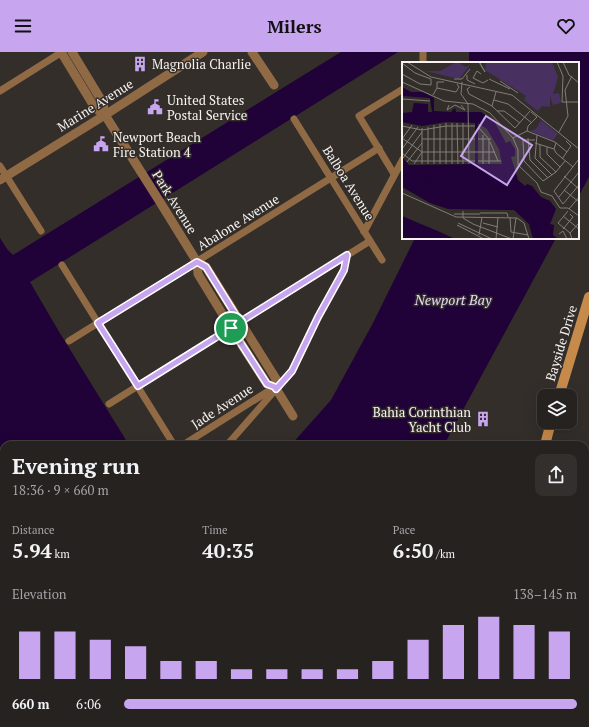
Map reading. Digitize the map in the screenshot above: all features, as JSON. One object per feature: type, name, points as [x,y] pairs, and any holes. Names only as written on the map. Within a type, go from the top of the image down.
[{"type":"main road","name":"Bayside Drive","points":[[561,389],[589,297]]},
{"type":"main road","points":[[546,441],[549,429]]},
{"type":"street","name":"Park Avenue","points":[[62,52],[95,108],[105,115]]},
{"type":"street","points":[[0,91],[62,52]]},
{"type":"street","name":"Park Avenue","points":[[72,52],[103,103],[105,115],[197,262],[198,274],[267,384],[275,388],[293,416]]},
{"type":"street","name":"Marine Avenue","points":[[3,178],[203,52]]},
{"type":"street","points":[[252,52],[274,85]]},
{"type":"street","points":[[394,174],[359,116],[402,90]]},
{"type":"street","name":"Balboa Avenue","points":[[294,119],[382,260]]},
{"type":"street","name":"Abalone Avenue","points":[[69,342],[379,148]]},
{"type":"street","points":[[364,232],[402,161]]},
{"type":"street","points":[[0,166],[3,178],[41,231]]},
{"type":"street","points":[[108,404],[370,241]]},
{"type":"street","points":[[231,441],[275,388],[292,371],[318,317],[344,270],[347,255]]},
{"type":"street","name":"Park Avenue","points":[[197,262],[206,267],[276,379],[275,388]]},
{"type":"street","points":[[62,265],[172,441]]},
{"type":"street","name":"Jade Avenue","points":[[189,441],[275,388]]},
{"type":"water","points":[[341,52],[398,52],[30,282],[127,441],[0,441],[0,238],[13,255]]},
{"type":"water","points":[[469,52],[589,52],[589,177],[579,195],[579,62],[469,62]]},
{"type":"water","name":"Newport Bay","points":[[415,239],[555,239],[446,441],[295,441],[331,400],[373,323]]},
{"type":"place","name":"Magnolia Charlie","points":[[140,64]]},
{"type":"place","name":"United States Postal Service","points":[[155,107]]},
{"type":"place","name":"Newport Beach Fire Station 4","points":[[101,144]]},
{"type":"place","name":"Bahia Corinthian Yacht Club","points":[[483,419]]},
{"type":"route","points":[[347,255],[344,270],[318,317],[292,371],[276,389],[275,387],[267,384],[231,328],[138,386],[98,323],[197,262],[206,267],[240,322],[347,255]]}]
